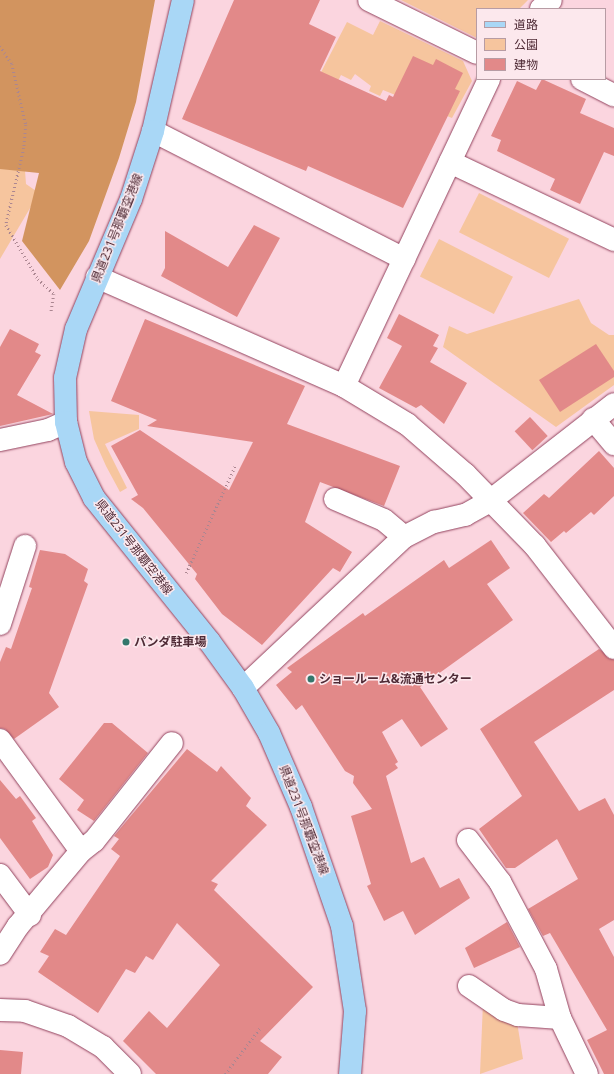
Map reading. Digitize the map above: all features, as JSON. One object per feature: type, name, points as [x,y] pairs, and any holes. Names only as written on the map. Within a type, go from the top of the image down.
[{"type":"main road","name":"県道231号那覇空港線","points":[[183,0],[153,132],[131,199],[76,329],[65,378],[66,422],[76,462],[94,498],[243,688],[269,733],[301,807],[342,926],[355,1010],[350,1074]]},
{"type":"street","points":[[369,0],[476,53]]},
{"type":"street","points":[[542,8],[551,0]]},
{"type":"street","points":[[344,386],[489,80]]},
{"type":"street","points":[[584,80],[614,95]]},
{"type":"street","points":[[153,132],[404,260]]},
{"type":"street","points":[[450,162],[614,240]]},
{"type":"street","points":[[97,277],[344,386],[407,424],[490,501],[535,546],[614,648]]},
{"type":"street","points":[[243,688],[404,537],[434,522],[465,515],[490,501],[614,404]]},
{"type":"street","points":[[594,419],[614,444]]},
{"type":"street","points":[[0,440],[48,430],[66,422]]},
{"type":"street","points":[[335,499],[384,520],[404,537]]},
{"type":"street","points":[[0,624],[25,546]]},
{"type":"street","points":[[0,740],[81,851]]},
{"type":"street","points":[[0,954],[18,926],[30,915],[81,851],[94,841],[172,743]]},
{"type":"street","points":[[468,840],[500,882],[546,969],[560,1018],[587,1074]]},
{"type":"street","points":[[0,875],[30,915]]},
{"type":"street","points":[[469,986],[504,1010],[518,1015],[560,1018]]},
{"type":"street","points":[[0,1010],[25,1011],[68,1026],[103,1047],[130,1074]]},
{"type":"path","points":[[0,46],[12,64],[26,125],[24,148],[6,225],[38,279],[54,294],[50,312]]},
{"type":"path","points":[[171,595],[183,580],[235,466]]},
{"type":"path","points":[[225,1074],[260,1028]]},
{"type":"green space","points":[[0,0],[16,48],[26,184],[39,193],[0,259]]},
{"type":"green space","points":[[401,0],[528,0],[520,8],[476,8],[476,38]]},
{"type":"green space","points":[[380,21],[463,61],[472,81],[452,118],[383,90],[380,96],[369,91],[371,86],[355,74],[351,80],[341,75],[334,89],[317,80],[347,22],[373,35]]},
{"type":"green space","points":[[479,193],[569,239],[549,278],[459,232]]},
{"type":"green space","points":[[439,239],[513,277],[494,314],[420,276]]},
{"type":"green space","points":[[579,299],[591,323],[609,335],[614,335],[614,385],[556,427],[443,347],[449,326],[467,334]]},
{"type":"green space","points":[[89,411],[139,415],[139,429],[105,444],[127,488],[120,492],[94,439]]},
{"type":"green space","points":[[483,1003],[517,1022],[523,1059],[480,1074]]},
{"type":"shaded area","points":[[0,0],[155,0],[136,102],[119,158],[89,241],[60,290],[22,241],[39,173],[0,169]]},
{"type":"building","points":[[234,0],[320,0],[309,24],[336,37],[320,71],[386,101],[389,95],[393,97],[413,56],[433,65],[436,59],[463,73],[455,89],[460,91],[403,208],[308,166],[306,171],[182,119]]},
{"type":"building","points":[[541,80],[544,80],[586,99],[580,113],[614,128],[614,156],[604,152],[580,204],[550,190],[555,179],[497,151],[501,140],[491,136],[517,81],[536,90]]},
{"type":"building","points":[[254,225],[280,238],[237,317],[161,276],[165,268],[165,231],[228,267]]},
{"type":"building","points":[[399,314],[439,335],[433,346],[438,348],[430,362],[467,383],[444,424],[421,405],[416,408],[379,388],[402,346],[387,338]]},
{"type":"building","points":[[145,319],[305,386],[287,424],[400,466],[384,506],[320,482],[305,522],[352,552],[340,572],[333,568],[262,645],[222,614],[195,579],[197,574],[143,508],[131,499],[138,495],[111,446],[140,430],[229,490],[253,442],[147,426],[157,420],[111,401]]},
{"type":"building","points":[[10,329],[39,344],[35,352],[41,355],[17,395],[53,414],[0,426],[0,347]]},
{"type":"building","points":[[596,344],[614,371],[614,377],[560,412],[539,380]]},
{"type":"building","points":[[530,417],[548,436],[532,450],[515,431]]},
{"type":"building","points":[[599,451],[614,468],[614,496],[594,515],[591,512],[566,533],[564,531],[551,542],[523,513],[544,494],[549,498]]},
{"type":"building","points":[[491,540],[510,568],[487,584],[513,620],[420,687],[448,729],[421,747],[402,719],[382,732],[398,762],[395,764],[398,768],[386,776],[411,863],[424,857],[440,888],[459,878],[470,898],[415,935],[403,911],[384,921],[367,886],[371,884],[351,816],[372,809],[353,783],[354,776],[345,771],[302,705],[296,710],[276,685],[292,672],[287,668],[363,613],[365,616],[444,560],[449,568]]},
{"type":"building","points":[[40,550],[65,554],[88,569],[84,581],[88,584],[49,693],[59,707],[14,739],[5,729],[0,728],[0,662],[6,647],[11,649],[32,588],[29,587]]},
{"type":"building","points":[[599,649],[614,660],[614,690],[534,742],[579,811],[605,798],[614,815],[614,920],[599,929],[614,957],[614,1074],[604,1074],[587,1040],[607,1030],[550,933],[543,936],[528,909],[578,879],[557,839],[515,868],[506,868],[479,829],[522,796],[480,729]]},
{"type":"building","points":[[104,723],[112,723],[148,753],[94,821],[77,810],[84,800],[59,779]]},
{"type":"building","points":[[187,749],[217,772],[221,766],[251,798],[246,806],[267,825],[211,881],[218,884],[214,890],[313,987],[260,1041],[282,1057],[268,1074],[156,1074],[123,1041],[149,1011],[167,1028],[220,965],[177,923],[153,960],[146,956],[135,973],[126,969],[98,1013],[38,972],[49,956],[40,952],[55,929],[66,935],[120,856],[111,849],[119,839],[114,836]]},
{"type":"building","points":[[0,780],[16,799],[20,796],[36,818],[32,821],[53,855],[48,867],[30,879],[0,838]]},
{"type":"building","points":[[507,922],[520,947],[474,968],[465,948]]},
{"type":"building","points":[[0,1050],[23,1052],[21,1074],[0,1074]]},
{"type":"place","name":"パンダ駐車場","points":[[126,642]]},
{"type":"place","name":"ショールーム&流通センター","points":[[311,679]]}]
